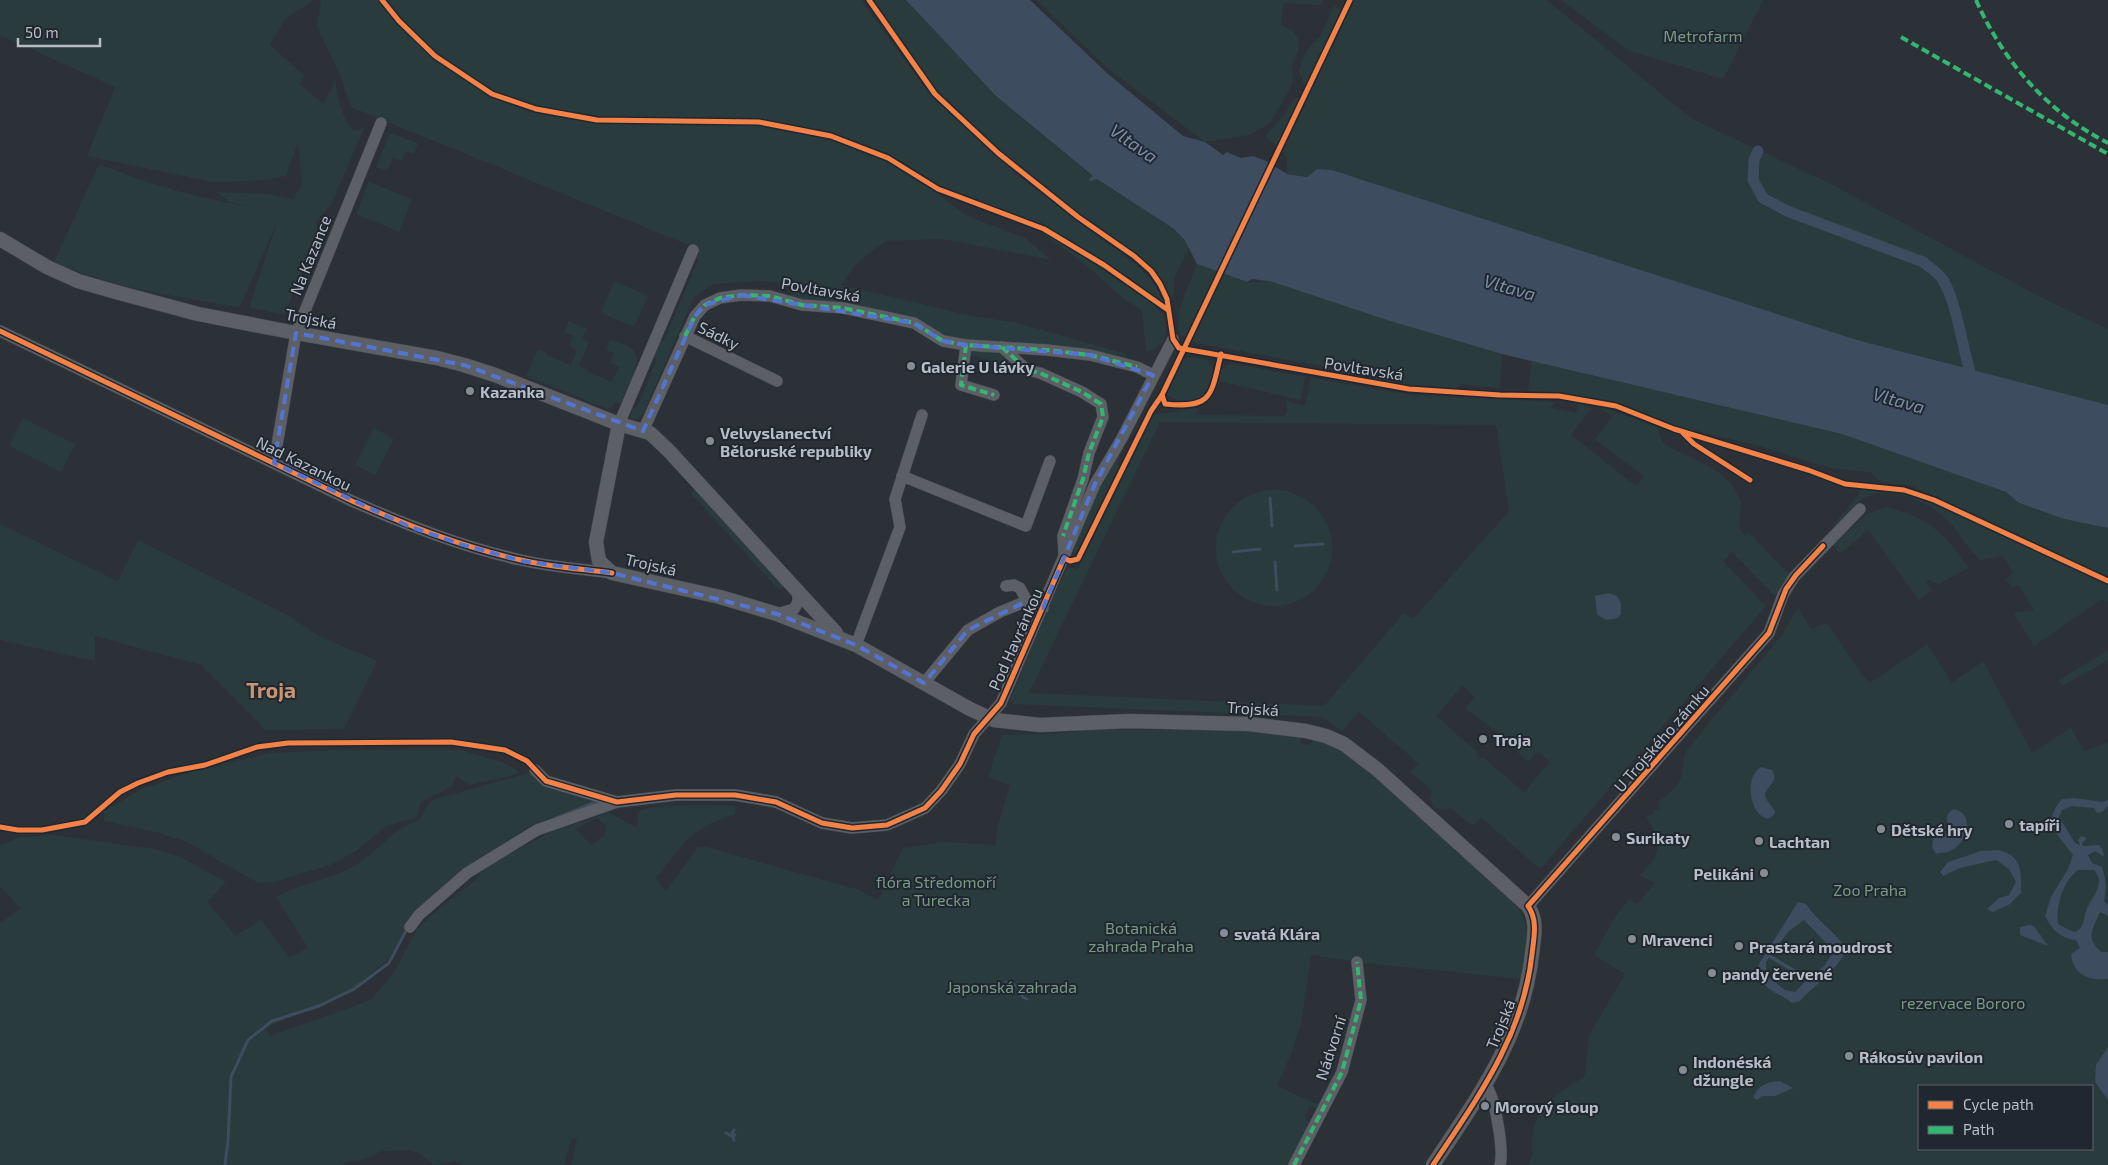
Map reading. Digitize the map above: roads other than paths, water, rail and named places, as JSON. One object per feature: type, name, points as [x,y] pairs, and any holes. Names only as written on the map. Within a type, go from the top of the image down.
[{"type":"street","name":"Na Kazance","points":[[274,462],[296,333],[382,123]]},
{"type":"street","name":"Trojská","points":[[0,239],[47,268],[78,281],[198,314],[405,352],[464,365],[495,375],[619,424],[643,431],[656,438],[827,625],[842,639]]},
{"type":"street","points":[[619,424],[693,250]]},
{"type":"street","name":"Povltavská","points":[[685,336],[695,316],[705,305],[720,298],[741,295],[770,296],[802,305],[843,308],[914,323],[943,341],[966,346],[1002,347],[1090,355],[1137,367],[1153,375]]},
{"type":"street","name":"Nad Kazankou","points":[[0,331],[408,526],[460,544],[522,560],[612,573]]},
{"type":"street","name":"Sádky","points":[[643,431],[685,336],[777,381]]},
{"type":"street","points":[[1153,375],[1172,339]]},
{"type":"street","points":[[966,346],[961,385],[994,395]]},
{"type":"street","name":"Pod Havránkou","points":[[1002,347],[1027,370],[1082,392],[1101,404],[1103,416],[1089,453],[1083,478],[1063,536],[1064,558]]},
{"type":"street","name":"Pod Havránkou","points":[[410,927],[419,915],[467,872],[537,830],[617,802],[676,795],[736,794],[776,802],[822,823],[852,828],[887,825],[925,808],[941,791],[960,764],[974,734],[1001,703],[1095,484],[1122,438],[1153,375]]},
{"type":"street","points":[[856,645],[900,527],[894,499],[922,415]]},
{"type":"street","name":"Trojská","points":[[619,424],[596,542],[599,561],[612,573],[720,597],[777,614],[842,639],[987,718],[1012,723],[1040,725],[1129,721],[1249,724],[1306,731],[1326,736],[1344,744],[1378,770],[1528,906],[1533,914],[1535,933],[1529,980],[1510,1039],[1484,1088],[1433,1165]]},
{"type":"street","points":[[902,476],[1026,526],[1050,461]]},
{"type":"street","name":"U Trojského zámku","points":[[1528,906],[1769,633],[1783,595],[1796,575],[1860,509]]},
{"type":"street","points":[[1006,586],[1014,585],[1020,588],[1027,601],[1042,608]]},
{"type":"street","points":[[777,614],[786,613],[794,609],[798,602],[798,593]]},
{"type":"street","points":[[924,683],[968,630],[1000,612],[1027,601]]},
{"type":"street","name":"Pod Havránkou","points":[[535,770],[546,781],[617,802]]},
{"type":"street","name":"Nádvorní","points":[[1294,1165],[1342,1072],[1361,1000],[1357,962]]},
{"type":"street","points":[[1484,1088],[1490,1093],[1494,1110],[1502,1150],[1500,1165]]},
{"type":"water","name":"Vltava","points":[[906,0],[1030,0],[1108,74],[1183,136],[1205,142],[1223,155],[1227,152],[1241,158],[1253,156],[1266,161],[1287,174],[1307,177],[1317,169],[1332,170],[1857,340],[2108,405],[2108,528],[2064,519],[2019,503],[2006,492],[1842,434],[1502,354],[1390,321],[1273,282],[1252,279],[1247,282],[1197,264],[1184,239],[1174,229],[1097,179],[1090,181],[1089,179],[1093,176],[996,96]]},
{"type":"water","points":[[1609,593],[1617,596],[1621,603],[1621,614],[1618,618],[1606,620],[1597,614],[1595,596]]},
{"type":"water","points":[[1761,767],[1772,770],[1774,774],[1774,780],[1765,794],[1766,799],[1775,811],[1774,815],[1768,819],[1757,810],[1751,795],[1752,778]]},
{"type":"water","points":[[2075,798],[2102,802],[2108,800],[2108,806],[2102,812],[2097,813],[2094,808],[2072,806],[2062,810],[2059,817],[2075,843],[2080,845],[2078,840],[2081,836],[2085,837],[2086,840],[2082,843],[2083,846],[2099,845],[2103,851],[2104,857],[2095,851],[2088,855],[2092,863],[2102,867],[2105,880],[2106,892],[2104,901],[2108,905],[2108,916],[2100,912],[2093,928],[2092,937],[2096,947],[2101,952],[2108,952],[2108,979],[2088,978],[2079,972],[2072,961],[2071,954],[2080,948],[2076,940],[2065,937],[2057,932],[2045,916],[2051,897],[2068,869],[2073,855],[2057,834],[2052,821],[2056,807],[2062,799]],"holes":[[[2078,870],[2094,870],[2098,875],[2099,881],[2097,891],[2088,906],[2081,927],[2076,932],[2071,931],[2058,924],[2059,901],[2068,880]]]},
{"type":"water","points":[[1954,809],[1961,812],[1965,817],[1967,830],[1955,848],[1948,852],[1936,854],[1932,847],[1934,832],[1939,835],[1949,833],[1947,817],[1950,811]]},
{"type":"water","points":[[1999,850],[2012,856],[2019,866],[2021,872],[2021,893],[2010,904],[1993,912],[1987,909],[1999,898],[2009,895],[2016,882],[2009,869],[1996,860],[1960,868],[1943,876],[1940,872],[1948,862],[1981,851]]},
{"type":"water","points":[[1798,902],[1806,904],[1846,949],[1832,971],[1800,1001],[1792,1003],[1763,983],[1758,972],[1759,964]],"holes":[[[1804,920],[1831,948],[1832,954],[1824,966],[1810,978],[1771,955],[1788,932]],[[1769,958],[1807,980],[1795,992],[1785,990],[1766,975],[1766,962]]]},
{"type":"water","points":[[2034,926],[2048,946],[2020,935],[2020,927]]},
{"type":"water","points":[[2108,1047],[2108,1100],[2095,1082],[2096,1065]]},
{"type":"water","points":[[1780,1081],[1793,1088],[1775,1096],[1762,1096],[1757,1100],[1753,1097],[1764,1085]]},
{"type":"waterway","points":[[1758,151],[1754,160],[1753,180],[1763,198],[1787,211],[1923,262],[1939,275],[1953,303],[1973,381]]},
{"type":"waterway","points":[[1270,498],[1272,526]]},
{"type":"waterway","points":[[1295,546],[1323,544]]},
{"type":"waterway","points":[[1233,552],[1260,549]]},
{"type":"waterway","points":[[1275,562],[1277,590]]},
{"type":"waterway","points":[[556,818],[596,802]]},
{"type":"waterway","points":[[225,1165],[231,1077],[248,1040],[272,1021],[319,1006],[354,989],[389,963],[408,927]]},
{"type":"waterway","points":[[1006,982],[1017,986],[1023,997],[1027,999]]},
{"type":"waterway","points":[[734,1130],[732,1133],[735,1135],[733,1137],[734,1140]]},
{"type":"waterway","points":[[726,1133],[733,1137]]},
{"type":"place","name":"Galerie U lávky","points":[[911,366]]},
{"type":"place","name":"Kazanka","points":[[470,391]]},
{"type":"place","name":"Velvyslanectví Běloruské republiky","points":[[710,441]]},
{"type":"place","name":"Troja","points":[[1483,739]]},
{"type":"place","name":"tapíři","points":[[2009,824]]},
{"type":"place","name":"Dětské hry","points":[[1881,829]]},
{"type":"place","name":"Surikaty","points":[[1616,837]]},
{"type":"place","name":"Lachtan","points":[[1759,841]]},
{"type":"place","name":"Pelikáni","points":[[1764,873]]},
{"type":"place","name":"svatá Klára","points":[[1224,933]]},
{"type":"place","name":"Mravenci","points":[[1632,939]]},
{"type":"place","name":"Prastará moudrost","points":[[1739,946]]},
{"type":"place","name":"pandy červené","points":[[1712,973]]},
{"type":"place","name":"Rákosův pavilon","points":[[1849,1056]]},
{"type":"place","name":"Indonéská džungle","points":[[1683,1070]]},
{"type":"place","name":"Morový sloup","points":[[1485,1106]]},
{"type":"district","name":"Troja","points":[[271,689]]},
{"type":"park label","name":"Metrofarm","points":[[1703,35]]},
{"type":"park label","name":"Zoo Praha","points":[[1870,889]]},
{"type":"park label","name":"flóra Středomoří a Turecka","points":[[936,890]]},
{"type":"park label","name":"Botanická zahrada Praha","points":[[1141,936]]},
{"type":"park label","name":"Japonská zahrada","points":[[1012,986]]},
{"type":"park label","name":"rezervace Bororo","points":[[1963,1002]]}]
